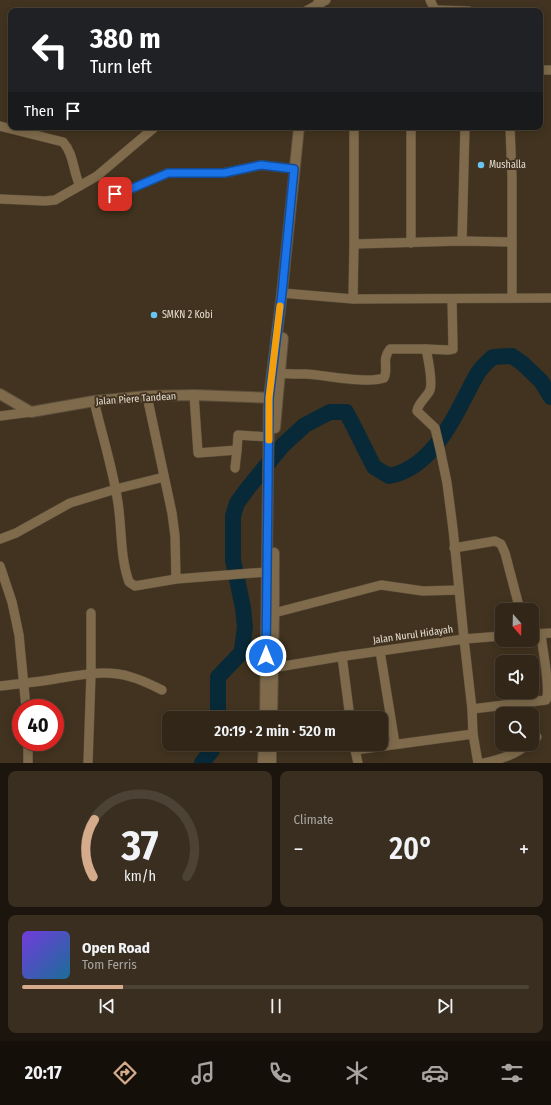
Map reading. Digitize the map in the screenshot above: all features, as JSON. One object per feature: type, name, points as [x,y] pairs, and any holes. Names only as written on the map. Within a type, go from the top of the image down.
[{"type":"street","points":[[16,130],[63,142],[70,152],[80,186]]},
{"type":"street","points":[[0,199],[52,200],[97,176],[151,130]]},
{"type":"street","points":[[266,711],[274,613],[270,440],[299,130]]},
{"type":"street","points":[[284,293],[304,130]]},
{"type":"street","points":[[353,299],[354,130]]},
{"type":"street","points":[[411,130],[411,243]]},
{"type":"street","points":[[462,241],[465,130]]},
{"type":"street","points":[[510,130],[512,177],[512,298]]},
{"type":"street","points":[[105,198],[126,191],[168,173],[224,173],[261,165],[294,169]]},
{"type":"street","points":[[354,244],[462,241],[512,242]]},
{"type":"street","points":[[284,293],[353,299],[551,298]]},
{"type":"street","points":[[276,373],[380,379],[384,378],[386,375],[385,360],[390,349],[453,349],[452,299]]},
{"type":"street","points":[[426,349],[431,388],[418,406],[417,411],[435,428],[440,449],[447,483],[464,639],[495,637]]},
{"type":"street","points":[[0,394],[31,412]]},
{"type":"street","points":[[194,395],[198,453],[237,450]]},
{"type":"street","name":"Jalan Piere Tandean","points":[[31,412],[94,401],[148,396],[194,395],[273,398]]},
{"type":"street","points":[[148,396],[175,536],[176,579]]},
{"type":"street","points":[[94,401],[116,489],[120,516],[124,567],[129,582],[136,586],[176,579],[262,572]]},
{"type":"street","points":[[0,416],[31,412]]},
{"type":"street","points":[[235,468],[238,435],[270,440]]},
{"type":"street","points":[[270,464],[262,572],[270,669],[272,711]]},
{"type":"street","points":[[0,539],[16,534],[70,503],[116,489],[164,477]]},
{"type":"street","points":[[454,548],[496,541],[501,544],[505,553],[518,603]]},
{"type":"street","points":[[0,566],[12,602],[19,635],[25,699]]},
{"type":"street","points":[[274,613],[380,585],[423,591],[459,590]]},
{"type":"street","points":[[88,763],[91,674],[91,612]]},
{"type":"street","points":[[539,634],[551,633]]},
{"type":"street","name":"Jalan Nurul Hidayah","points":[[270,669],[342,656],[464,639],[472,709],[473,734],[478,763]]},
{"type":"street","points":[[472,709],[546,700],[547,685],[539,647]]},
{"type":"street","points":[[380,651],[395,744]]},
{"type":"street","points":[[342,656],[349,711]]},
{"type":"street","points":[[0,686],[91,674],[114,674],[130,676],[162,690]]},
{"type":"street","points":[[388,745],[473,734]]},
{"type":"street","points":[[28,751],[28,763]]},
{"type":"street","points":[[264,751],[264,763]]},
{"type":"street","points":[[271,751],[271,763]]},
{"type":"street","points":[[355,751],[358,763]]},
{"type":"street","points":[[484,763],[510,756],[519,751]]},
{"type":"waterway","points":[[218,711],[218,677],[241,653],[245,627],[243,608],[233,560],[233,516],[237,503],[283,445],[305,425],[330,412],[346,412],[374,467],[389,476],[403,472],[415,465],[435,446],[452,422],[478,373],[493,357],[512,356],[522,363],[541,381],[551,397]]},
{"type":"waterway","points":[[202,763],[211,751]]},
{"type":"slow traffic","points":[[269,440],[269,398],[280,306]]},
{"type":"place","name":"Mushalla","points":[[481,165]]},
{"type":"place","name":"SMKN 2 Kobi","points":[[154,315]]},
{"type":"route","points":[[115,194],[126,191],[168,173],[224,173],[261,165],[294,169],[282,293],[269,398],[266,656]]}]
